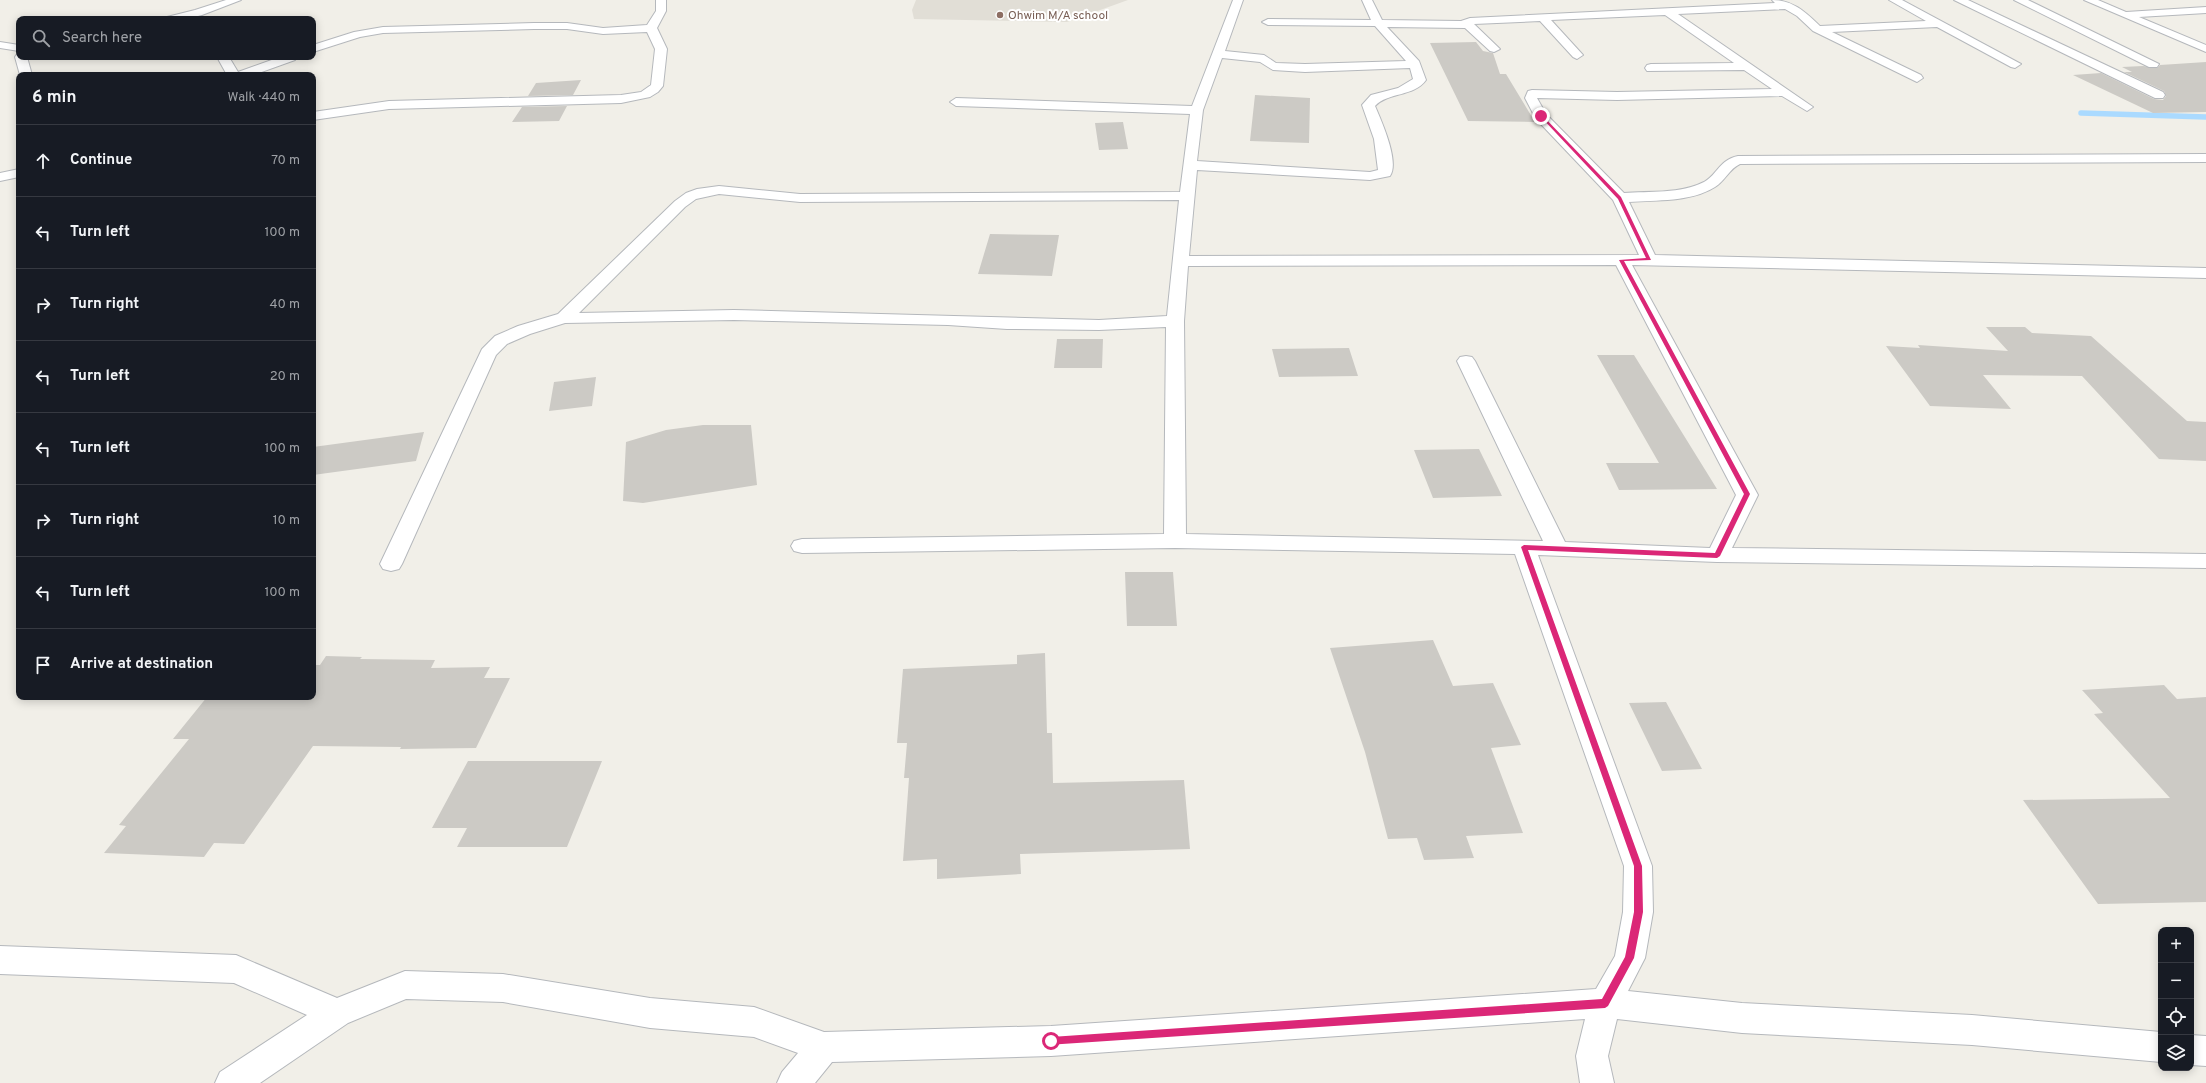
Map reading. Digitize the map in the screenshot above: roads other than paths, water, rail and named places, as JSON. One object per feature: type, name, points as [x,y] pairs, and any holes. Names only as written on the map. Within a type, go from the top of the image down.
[{"type":"street","points":[[200,16],[236,0]]},
{"type":"street","points":[[651,28],[661,11],[661,0]]},
{"type":"street","points":[[1175,541],[1176,321],[1196,110],[1238,0]]},
{"type":"street","points":[[1190,165],[1370,176],[1385,174],[1386,164],[1375,121],[1368,105],[1375,98],[1402,91],[1420,80],[1415,64],[1379,24],[1367,0]]},
{"type":"street","points":[[1777,0],[1801,14],[1817,29],[1917,78]]},
{"type":"street","points":[[1895,0],[1918,0]]},
{"type":"street","points":[[1895,0],[2015,64]]},
{"type":"street","points":[[1959,0],[2159,95]]},
{"type":"street","points":[[2019,0],[2153,64]]},
{"type":"street","points":[[2089,0],[2206,49]]},
{"type":"street","points":[[1463,24],[1470,22],[1542,17],[1788,6]]},
{"type":"street","points":[[2122,14],[2206,10]]},
{"type":"street","points":[[1669,12],[1807,107]]},
{"type":"street","points":[[1542,17],[1577,55]]},
{"type":"street","points":[[1268,22],[1463,24],[1469,25],[1494,48]]},
{"type":"street","points":[[1817,29],[1938,24]]},
{"type":"street","points":[[316,48],[358,34],[383,30],[534,26],[567,26],[603,31],[651,28]]},
{"type":"street","points":[[316,116],[389,105],[621,99],[645,95],[654,90],[657,86],[661,49],[651,28]]},
{"type":"street","points":[[0,45],[16,47]]},
{"type":"street","points":[[0,51],[16,48]]},
{"type":"street","points":[[1217,54],[1264,59],[1273,66],[1305,68],[1415,64]]},
{"type":"street","points":[[22,60],[25,72]]},
{"type":"street","points":[[225,60],[231,72]]},
{"type":"street","points":[[250,72],[283,60]]},
{"type":"street","points":[[1652,68],[1748,66]]},
{"type":"street","points":[[1649,260],[1620,198],[1541,116],[1531,98],[1532,94],[1617,96],[1785,92]]},
{"type":"street","points":[[956,102],[1196,110]]},
{"type":"street","points":[[1620,198],[1687,192],[1711,184],[1727,164],[1738,160],[1902,159],[2070,161],[2206,158]]},
{"type":"street","points":[[0,177],[16,174]]},
{"type":"street","points":[[564,318],[680,204],[691,196],[702,192],[720,190],[800,198],[1188,196]]},
{"type":"street","points":[[1621,260],[1747,494],[1717,556]]},
{"type":"street","points":[[1181,261],[1649,260],[2206,274]]},
{"type":"street","points":[[391,564],[488,353],[501,340],[524,330],[564,318],[734,314],[948,320],[1007,324],[1100,325],[1176,321]]},
{"type":"street","points":[[1466,361],[1558,549]]},
{"type":"street","points":[[802,546],[1175,541],[1524,547],[1717,556],[2206,561]]},
{"type":"street","points":[[1524,547],[1638,866],[1638,912],[1630,958],[1605,1003],[1592,1056],[1596,1083]]},
{"type":"street","points":[[0,960],[236,969],[337,1013]]},
{"type":"street","points":[[232,1083],[337,1013],[405,985],[503,988],[650,1013],[754,1022],[824,1046],[1051,1041],[1605,1003],[1742,1018],[1972,1030],[2158,1047]]},
{"type":"street","points":[[794,1083],[824,1046]]},
{"type":"street","points":[[2194,1050],[2206,1051]]},
{"type":"waterway","points":[[2081,113],[2206,117]]},
{"type":"place","name":"Ohwim M/A school","points":[[1000,15]]}]
